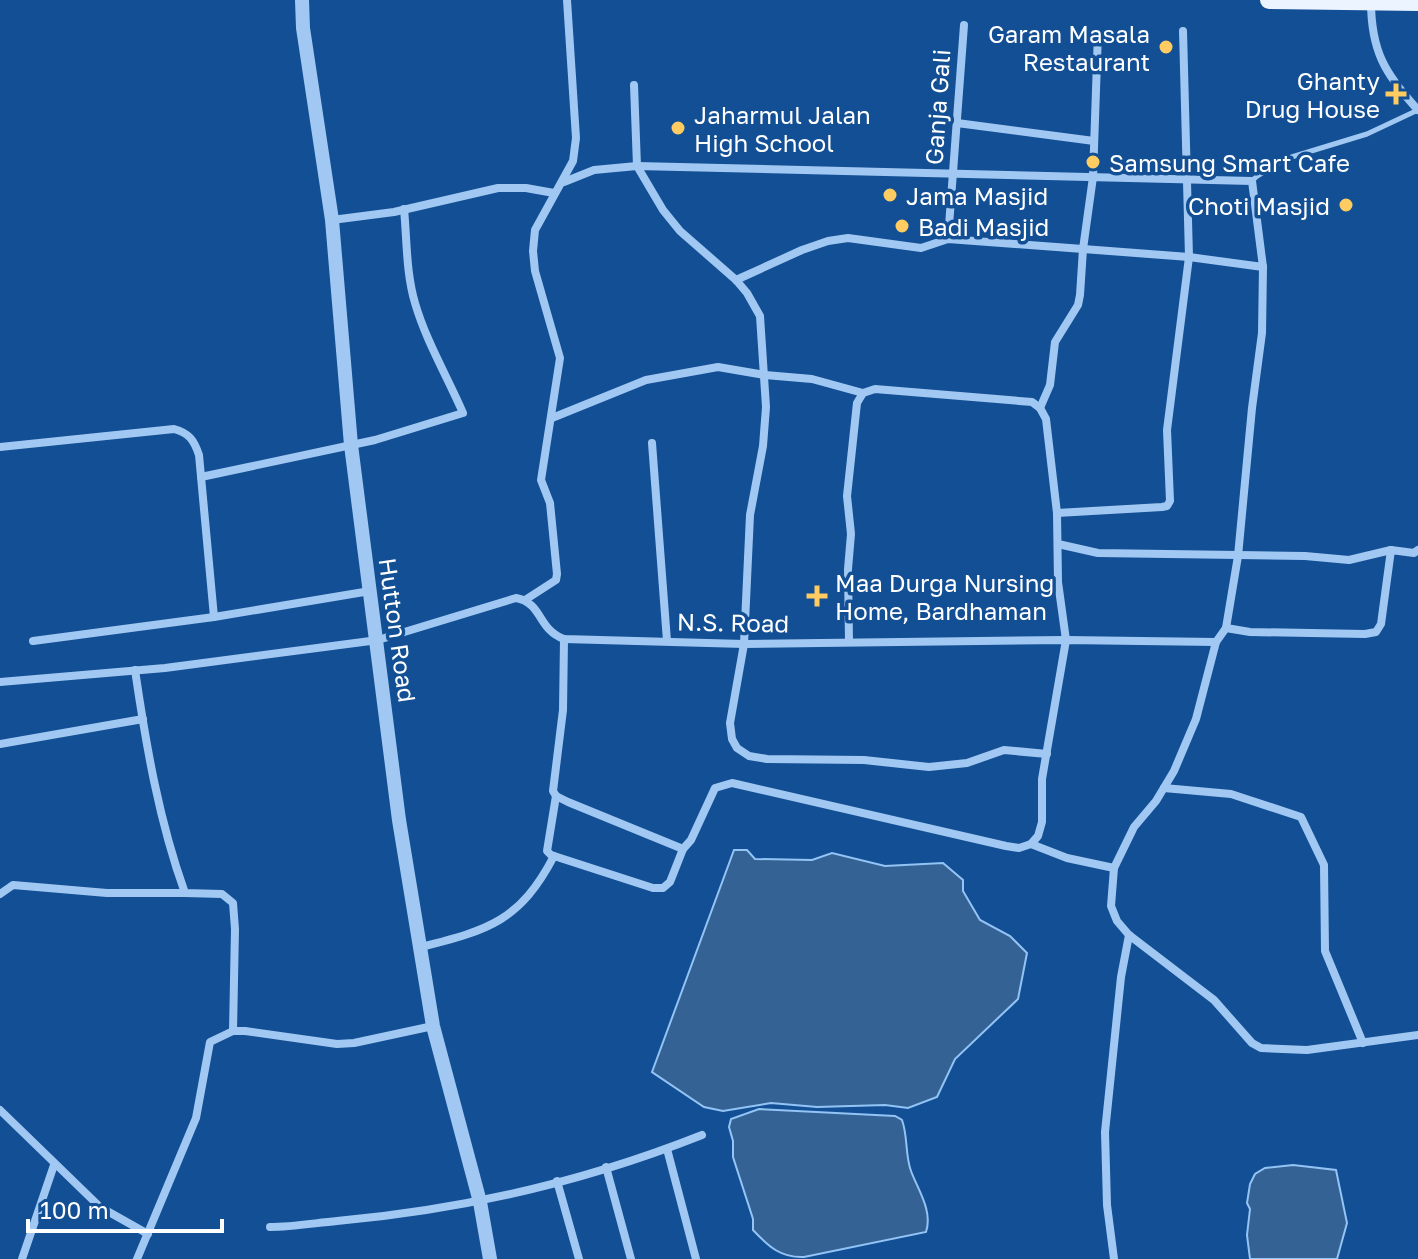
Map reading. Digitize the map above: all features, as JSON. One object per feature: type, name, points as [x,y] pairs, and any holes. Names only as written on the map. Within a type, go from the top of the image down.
[{"type":"main road","points":[[1269,0],[1418,2]]},
{"type":"street","name":"Hutton Road","points":[[302,0],[303,28],[332,220],[351,445],[399,820],[433,1026],[480,1202],[490,1259]]},
{"type":"street","points":[[525,600],[556,580],[557,574],[550,503],[541,480],[560,358],[535,271],[533,251],[535,230],[573,161],[576,138],[567,0]]},
{"type":"street","points":[[1371,1],[1371,29],[1383,66],[1418,110]]},
{"type":"street","name":"Ganja Gali","points":[[948,239],[964,25]]},
{"type":"street","points":[[1057,513],[1162,507],[1170,501],[1167,430],[1189,257],[1183,31]]},
{"type":"street","points":[[1040,408],[1050,385],[1055,342],[1078,305],[1080,295],[1093,177],[1098,32]]},
{"type":"street","points":[[634,85],[637,166],[663,210],[680,231],[736,280],[760,316],[765,375],[763,446],[750,515],[744,644],[730,723],[737,748],[749,756],[864,760],[929,767],[967,763],[1004,750],[1047,754]]},
{"type":"street","points":[[957,123],[1094,141]]},
{"type":"street","points":[[564,182],[594,170],[637,166],[1252,181],[1263,267],[1262,333],[1238,556],[1226,628],[1216,642],[1196,719],[1164,788],[1134,827],[1114,868],[1111,906],[1117,921],[1129,935],[1214,1000],[1252,1043],[1261,1048],[1307,1050],[1418,1035]]},
{"type":"street","points":[[332,220],[404,209],[498,188],[526,188],[554,193]]},
{"type":"street","points":[[201,477],[410,431],[463,413],[422,325],[414,300],[404,209]]},
{"type":"street","points":[[736,280],[828,241],[864,239],[921,248],[948,239],[1189,257],[1263,267]]},
{"type":"street","points":[[0,682],[135,670],[378,640],[516,598],[532,605],[547,630],[564,639],[563,710],[554,782],[556,796],[547,851],[554,856],[653,888],[663,888],[670,882],[683,849],[691,840],[715,788],[732,783],[1006,846],[1019,848],[1031,844],[1038,836],[1042,822],[1042,779],[1066,640],[1058,582],[1057,513],[1046,419],[1040,408],[1032,402],[973,396],[875,389],[863,393],[812,379],[718,367],[646,380],[552,418]]},
{"type":"street","points":[[849,642],[851,534],[847,496],[857,403],[863,393]]},
{"type":"street","points":[[0,447],[174,429],[186,432],[195,442],[201,477],[214,617]]},
{"type":"street","points":[[652,443],[667,641]]},
{"type":"street","points":[[1058,544],[1098,553],[1305,556],[1349,560],[1391,550],[1414,553],[1418,550]]},
{"type":"street","points":[[1226,628],[1342,636],[1376,632],[1381,624],[1391,550]]},
{"type":"street","points":[[33,641],[214,617],[370,591]]},
{"type":"street","name":"N.S. Road","points":[[564,639],[744,644],[1066,640],[1216,642]]},
{"type":"street","points":[[135,670],[154,780],[185,893]]},
{"type":"street","points":[[0,744],[143,719]]},
{"type":"street","points":[[1164,788],[1231,794],[1301,817],[1324,865],[1325,951],[1363,1043]]},
{"type":"street","points":[[556,796],[683,849]]},
{"type":"street","points":[[1031,844],[1067,858],[1114,868]]},
{"type":"street","points":[[421,947],[473,934],[516,909],[539,884],[554,856]]},
{"type":"street","points":[[0,894],[13,885],[107,893],[222,894],[233,903],[233,1031]]},
{"type":"street","points":[[1114,1259],[1107,1205],[1105,1132],[1121,977],[1129,935]]},
{"type":"street","points":[[137,1259],[196,1118],[210,1042],[233,1031],[337,1044],[354,1043],[433,1026]]},
{"type":"street","points":[[0,1110],[100,1207],[148,1234]]},
{"type":"street","points":[[270,1227],[375,1218],[480,1202],[667,1149],[702,1135]]},
{"type":"street","points":[[667,1149],[696,1259]]},
{"type":"street","points":[[22,1259],[54,1165]]},
{"type":"street","points":[[606,1167],[631,1259]]},
{"type":"street","points":[[557,1181],[579,1259]]},
{"type":"lane","points":[[1252,181],[1285,159],[1367,134],[1418,110]]},
{"type":"water","points":[[734,850],[747,850],[755,859],[812,860],[832,853],[885,866],[943,863],[963,880],[963,891],[980,920],[1010,936],[1027,953],[1018,999],[955,1059],[937,1097],[908,1108],[771,1103],[723,1111],[704,1107],[652,1072]]},
{"type":"water","points":[[759,1109],[895,1116],[902,1120],[909,1165],[928,1216],[926,1232],[804,1257],[789,1256],[770,1246],[753,1230],[753,1219],[733,1157],[729,1127],[731,1119]]},
{"type":"water","points":[[1293,1165],[1336,1170],[1347,1223],[1337,1259],[1250,1259],[1247,1235],[1250,1209],[1247,1203],[1250,1184],[1255,1174],[1265,1168]]},
{"type":"place","name":"Garam Masala Restaurant","points":[[1166,47]]},
{"type":"place","name":"Ghanty Drug House","points":[[1396,94]]},
{"type":"place","name":"Jaharmul Jalan High School","points":[[678,128]]},
{"type":"place","name":"Samsung Smart Cafe","points":[[1093,162]]},
{"type":"place","name":"Jama Masjid","points":[[890,195]]},
{"type":"place","name":"Choti Masjid","points":[[1346,205]]},
{"type":"place","name":"Badi Masjid","points":[[902,226]]},
{"type":"place","name":"Maa Durga Nursing Home, Bardhaman","points":[[817,596]]}]
